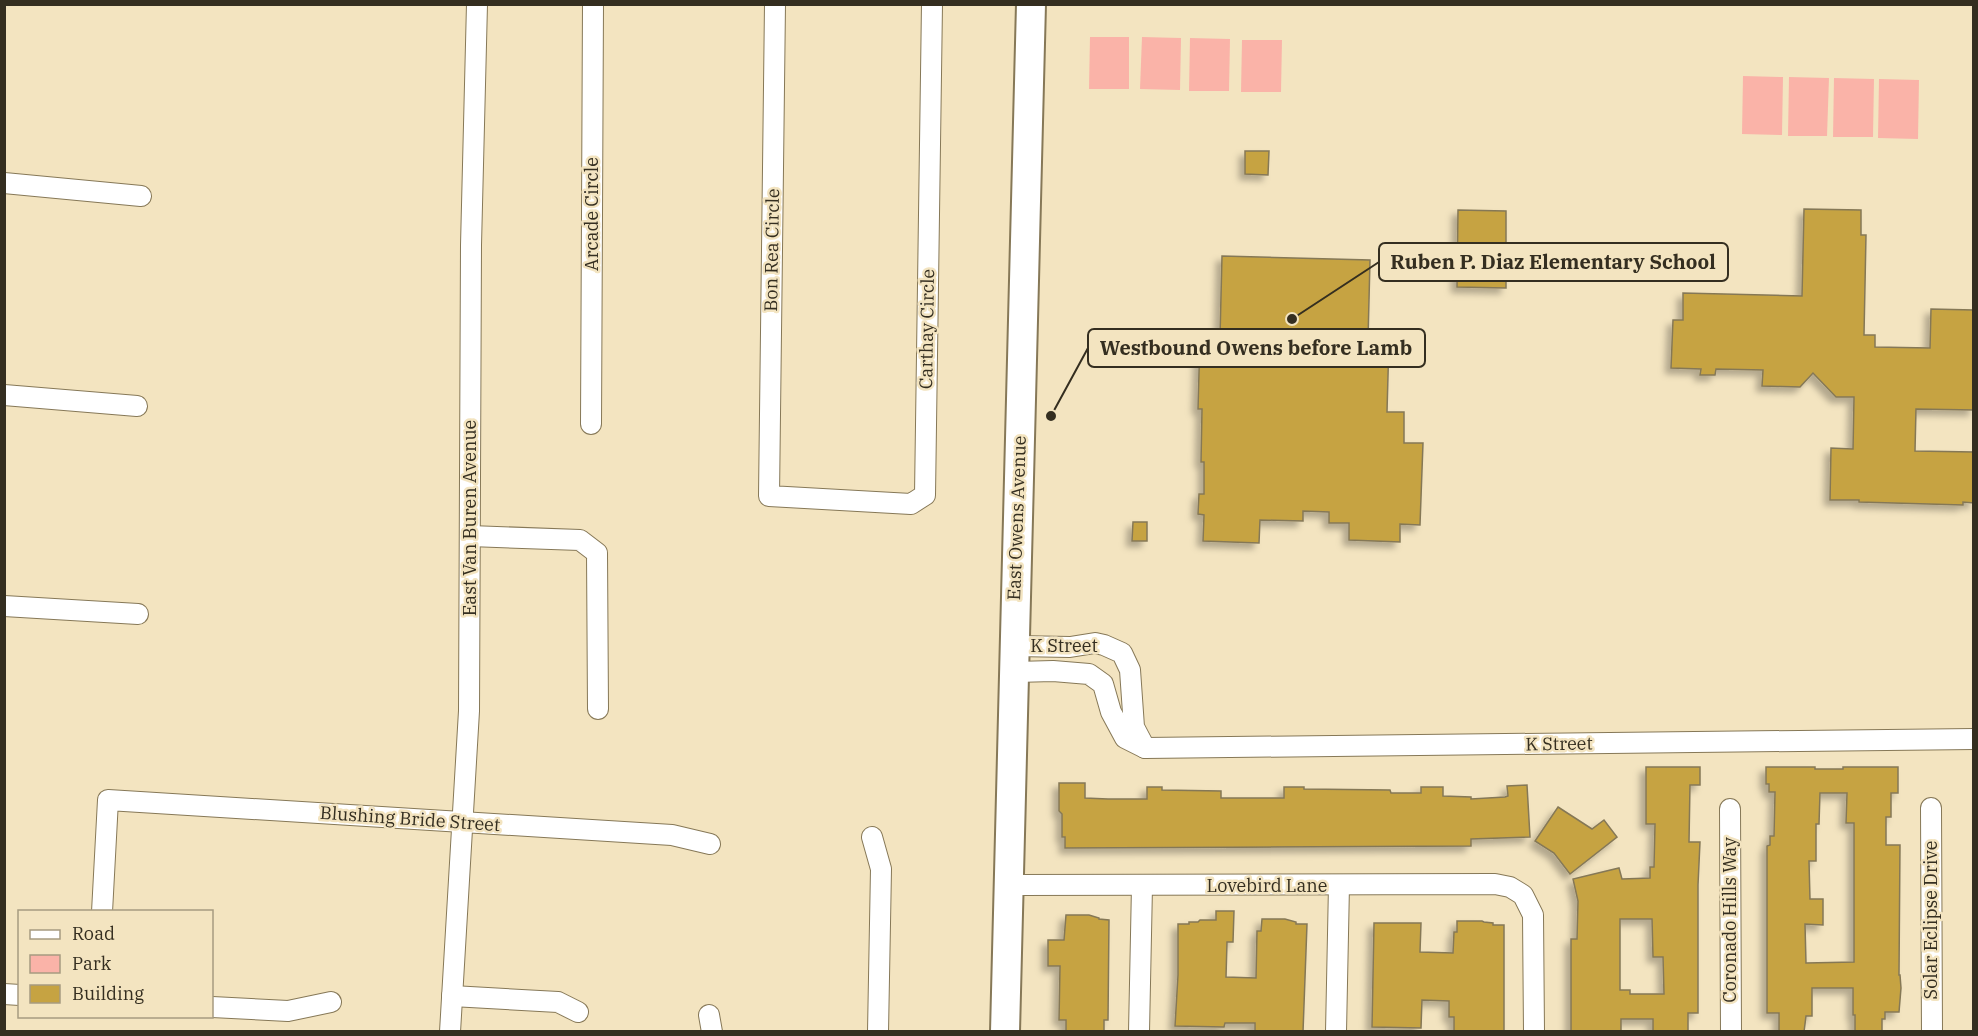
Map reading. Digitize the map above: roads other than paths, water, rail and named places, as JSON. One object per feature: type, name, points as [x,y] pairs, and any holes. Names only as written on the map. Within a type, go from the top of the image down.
[{"type":"main road","name":"East Owens Avenue","points":[[1005,1032],[1031,4]]},
{"type":"street","name":"East Van Buren Avenue","points":[[450,1032],[469,711],[471,245],[477,4]]},
{"type":"street","name":"Arcade Circle","points":[[591,424],[593,4]]},
{"type":"street","name":"Bon Rea Circle","points":[[769,496],[775,4]]},
{"type":"street","name":"Carthay Circle","points":[[769,496],[911,504],[925,495],[932,4]]},
{"type":"street","points":[[4,183],[141,196]]},
{"type":"street","points":[[4,395],[137,406]]},
{"type":"street","points":[[470,536],[580,540],[597,554],[598,709]]},
{"type":"street","points":[[4,606],[138,614]]},
{"type":"street","name":"K Street","points":[[1013,659],[1095,643],[1122,653],[1130,670],[1134,727],[1145,748]]},
{"type":"street","name":"K Street","points":[[1013,659],[1053,671],[1089,674],[1103,684],[1111,712],[1125,738],[1145,748],[1974,739]]},
{"type":"street","name":"Blushing Bride Street","points":[[102,910],[108,800],[672,835],[710,844]]},
{"type":"street","name":"Solar Eclipse Drive","points":[[1931,808],[1932,1032]]},
{"type":"street","name":"Coronado Hills Way","points":[[1730,809],[1731,1032]]},
{"type":"street","points":[[872,837],[881,869],[878,1032]]},
{"type":"street","name":"Lovebird Lane","points":[[1008,885],[1495,884],[1510,887],[1523,895],[1533,915],[1534,1032]]},
{"type":"street","points":[[1336,1032],[1339,885]]},
{"type":"street","points":[[1139,1032],[1142,886]]},
{"type":"street","points":[[452,996],[558,1002],[578,1012]]},
{"type":"street","points":[[213,1007],[288,1011],[331,1002]]},
{"type":"place","name":"Ruben P. Diaz Elementary School","points":[[1292,319]]},
{"type":"place","name":"Westbound Owens before Lamb","points":[[1051,416]]}]
